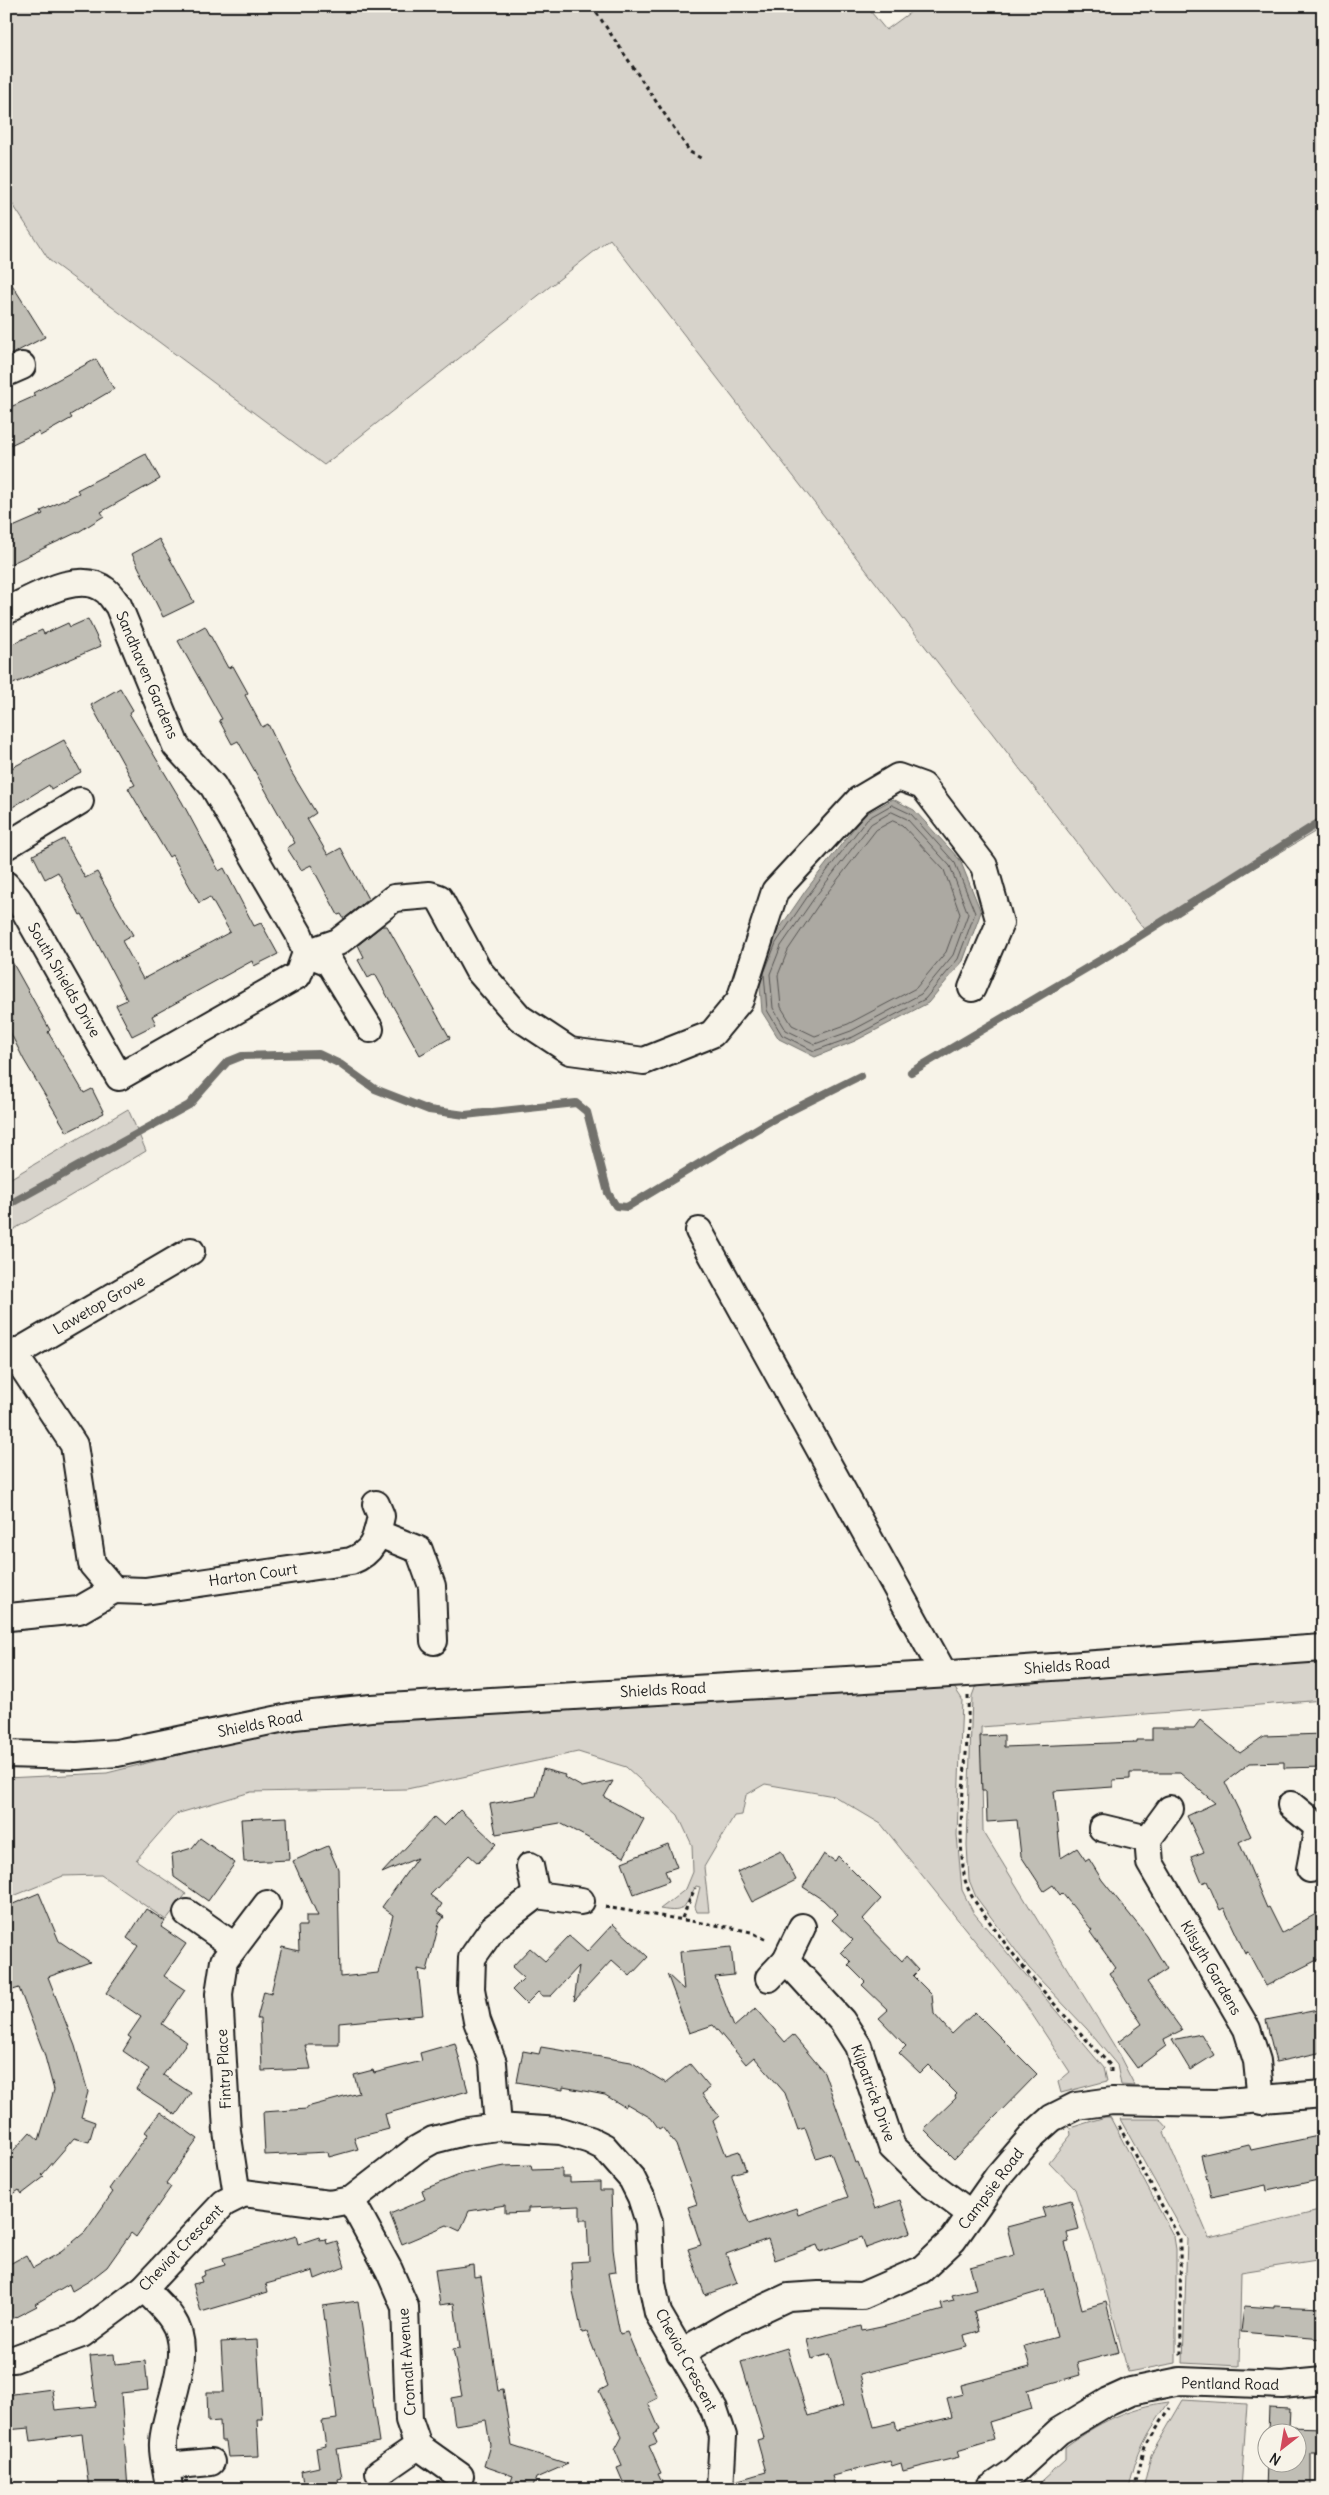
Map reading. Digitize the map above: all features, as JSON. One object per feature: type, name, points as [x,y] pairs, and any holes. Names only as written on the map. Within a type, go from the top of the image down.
[{"type":"street","name":"Sandhaven Gardens","points":[[6,611],[74,582],[89,583],[105,590],[118,605],[176,746],[213,786],[299,934],[306,953]]},
{"type":"street","points":[[306,953],[338,942],[394,898],[430,895],[438,898],[478,970],[520,1018],[570,1051],[644,1061],[712,1034],[740,1000],[775,890],[858,800],[898,777],[923,786],[984,866],[1000,923],[972,988]]},
{"type":"street","points":[[6,846],[80,801]]},
{"type":"street","name":"South Shields Drive","points":[[6,885],[18,899],[119,1077],[298,975],[306,953]]},
{"type":"street","points":[[306,953],[329,962],[370,1029]]},
{"type":"street","points":[[699,1231],[944,1674]]},
{"type":"street","name":"Lawetop Grove","points":[[10,1356],[191,1251]]},
{"type":"street","points":[[9,1618],[79,1610],[114,1590],[92,1564],[74,1445],[10,1356]]},
{"type":"street","name":"Harton Court","points":[[114,1590],[144,1591],[351,1561],[363,1556],[371,1549],[381,1516],[376,1504]]},
{"type":"street","points":[[377,1533],[418,1550],[432,1586],[434,1641]]},
{"type":"street","name":"Shields Road","points":[[6,1754],[77,1756],[117,1753],[294,1716],[371,1708],[944,1674],[1323,1648]]},
{"type":"street","points":[[1291,1805],[1321,1826],[1310,1869]]},
{"type":"street","points":[[1102,1828],[1148,1839],[1170,1809]]},
{"type":"street","name":"Kilsyth Gardens","points":[[1148,1839],[1150,1862],[1158,1879],[1247,2029],[1257,2061],[1262,2101]]},
{"type":"street","points":[[530,1866],[536,1894]]},
{"type":"street","points":[[498,2127],[493,2063],[478,2021],[471,1989],[472,1958],[493,1928],[536,1894],[580,1900]]},
{"type":"street","name":"Fintry Place","points":[[237,2195],[227,2130],[219,1994],[224,1960],[267,1904]]},
{"type":"street","points":[[187,1913],[234,1946]]},
{"type":"street","points":[[777,1969],[802,1927]]},
{"type":"street","name":"Kilpatrick Drive","points":[[777,1969],[842,2021],[858,2046],[892,2147],[928,2182],[971,2214]]},
{"type":"street","name":"Campsie Road","points":[[680,2352],[732,2323],[788,2297],[819,2294],[862,2296],[921,2270],[953,2240],[998,2176],[1034,2134],[1052,2118],[1076,2106],[1112,2100],[1215,2103],[1262,2101],[1323,2094]]},
{"type":"street","name":"Cheviot Crescent","points":[[6,2359],[14,2359],[82,2334],[144,2288],[224,2203],[237,2195],[244,2193],[329,2204],[351,2200],[417,2149],[433,2140],[468,2131],[498,2127],[560,2131],[590,2140],[604,2148],[632,2179],[649,2222],[654,2298],[658,2313],[714,2409],[723,2436],[720,2489]]},
{"type":"street","name":"Cromalt Avenue","points":[[351,2200],[389,2270],[405,2307],[409,2420],[418,2446]]},
{"type":"street","points":[[144,2288],[172,2319],[179,2336],[178,2377],[163,2443],[168,2478],[210,2462]]},
{"type":"street","name":"Pentland Road","points":[[989,2489],[1015,2471],[1059,2430],[1109,2401],[1131,2391],[1180,2381],[1282,2385],[1323,2381]]},
{"type":"street","points":[[379,2473],[418,2446],[460,2476]]},
{"type":"path","points":[[592,6],[690,152],[704,160]]},
{"type":"path","points":[[682,1918],[695,1888]]},
{"type":"path","points":[[580,1900],[602,1907],[682,1918],[751,1932],[768,1940],[777,1969]]},
{"type":"shaded area","points":[[6,6],[866,6],[886,30],[919,6],[1323,6],[1323,827],[1146,932],[610,239],[324,465],[49,260],[6,194]]},
{"type":"shaded area","points":[[128,1109],[146,1151],[6,1234],[6,1181]]},
{"type":"shaded area","points":[[1323,1661],[1323,1700],[981,1727],[983,1831],[1115,2047],[1135,2086],[1121,2085],[1117,2065],[1087,2029],[1029,1968],[976,1897],[969,1880],[967,1845],[972,1696],[975,1688],[980,1686]]},
{"type":"shaded area","points":[[952,1684],[962,1699],[957,1835],[962,1890],[973,1912],[1104,2068],[1107,2081],[1061,2093],[1058,2082],[1070,2072],[1024,2002],[881,1824],[834,1796],[765,1784],[746,1795],[742,1815],[734,1816],[704,1867],[709,1912],[697,1912],[695,1907],[700,1887],[696,1886],[686,1904],[680,1909],[660,1909],[686,1889],[693,1872],[692,1845],[678,1815],[626,1767],[578,1752],[407,1789],[251,1792],[176,1814],[136,1860],[186,1894],[166,1920],[101,1875],[63,1876],[6,1899],[6,1778],[107,1773],[274,1731],[526,1707]]},
{"type":"shaded area","points":[[1110,2117],[1174,2237],[1176,2249],[1176,2363],[1128,2372],[1100,2267],[1075,2189],[1049,2162],[1071,2135],[1070,2128]]},
{"type":"shaded area","points":[[1120,2119],[1160,2119],[1168,2128],[1164,2132],[1209,2238],[1323,2210],[1323,2259],[1241,2272],[1239,2366],[1183,2363],[1187,2239]]},
{"type":"shaded area","points":[[1183,2400],[1247,2404],[1241,2489],[1143,2489],[1151,2455]]},
{"type":"shaded area","points":[[1169,2402],[1139,2453],[1129,2489],[1033,2489],[1065,2460],[1065,2447],[1089,2431],[1127,2412],[1154,2404]]},
{"type":"water","points":[[893,799],[914,810],[960,860],[981,912],[963,961],[928,1003],[855,1041],[815,1057],[779,1039],[762,1012],[759,973],[771,941],[806,890],[864,815]]},
{"type":"building","points":[[6,275],[45,337],[6,357]]},
{"type":"building","points":[[96,359],[114,389],[70,415],[72,418],[40,436],[38,432],[6,447],[6,409],[35,396],[33,393]]},
{"type":"building","points":[[146,454],[160,479],[101,512],[104,516],[80,531],[6,566],[6,530],[43,514],[41,511],[79,493],[77,490]]},
{"type":"building","points":[[159,539],[194,602],[163,617],[132,554]]},
{"type":"building","points":[[88,619],[101,646],[6,687],[6,647],[42,630],[44,634],[68,623],[70,627]]},
{"type":"building","points":[[205,626],[228,668],[233,666],[248,693],[245,695],[262,727],[268,724],[290,770],[316,813],[307,819],[328,855],[341,848],[368,899],[344,919],[341,914],[338,915],[311,865],[301,870],[287,848],[295,843],[238,741],[232,744],[219,720],[222,719],[178,641]]},
{"type":"building","points":[[120,688],[133,710],[129,713],[182,802],[219,871],[224,868],[254,926],[261,923],[278,954],[254,966],[252,961],[152,1016],[156,1024],[132,1036],[116,1005],[127,1000],[82,914],[80,915],[58,872],[45,879],[33,855],[64,839],[85,878],[97,872],[133,935],[122,941],[143,979],[230,932],[210,897],[199,903],[172,855],[169,857],[128,788],[135,785],[91,705]]},
{"type":"building","points":[[64,740],[81,772],[51,789],[49,785],[6,811],[6,771]]},
{"type":"building","points":[[382,926],[387,926],[450,1038],[420,1055],[375,974],[368,978],[358,960],[364,957],[358,945]]},
{"type":"building","points":[[6,951],[50,1030],[48,1032],[84,1093],[92,1089],[104,1113],[67,1132],[24,1060],[6,1024]]},
{"type":"building","points":[[1200,1720],[1240,1753],[1264,1736],[1323,1734],[1323,1767],[1284,1768],[1284,1762],[1250,1763],[1225,1782],[1251,1836],[1239,1842],[1267,1908],[1269,1907],[1282,1933],[1323,1910],[1323,1957],[1266,1986],[1248,1952],[1245,1953],[1224,1908],[1220,1910],[1207,1881],[1202,1883],[1191,1857],[1204,1852],[1187,1816],[1215,1803],[1180,1773],[1130,1773],[1130,1779],[1113,1780],[1113,1787],[1054,1791],[1061,1858],[1077,1848],[1086,1861],[1089,1859],[1102,1880],[1147,1936],[1167,1969],[1147,1982],[1182,2030],[1164,2039],[1166,2046],[1137,2068],[1118,2042],[1142,2024],[1109,1973],[1116,1968],[1090,1932],[1092,1930],[1062,1893],[1060,1895],[1053,1885],[1044,1891],[1021,1856],[1017,1820],[987,1822],[986,1791],[982,1791],[980,1736],[1004,1735],[1004,1747],[1137,1742],[1137,1740],[1152,1740],[1152,1728],[1194,1728]]},
{"type":"building","points":[[543,1769],[565,1775],[564,1777],[582,1787],[613,1781],[604,1797],[644,1819],[624,1857],[560,1823],[496,1834],[490,1804],[536,1796]]},
{"type":"building","points":[[460,1810],[496,1844],[478,1863],[469,1855],[430,1895],[442,1904],[437,1912],[444,1917],[439,1924],[427,1971],[418,1969],[423,2015],[339,2023],[339,2045],[305,2045],[311,2069],[262,2071],[260,2019],[257,2019],[264,1991],[271,1993],[282,1947],[299,1951],[298,1926],[306,1926],[306,1916],[318,1916],[293,1861],[328,1846],[338,1869],[340,1977],[378,1973],[393,1915],[382,1907],[417,1858],[382,1873],[434,1817],[444,1826]]},
{"type":"building","points":[[287,1817],[289,1860],[244,1862],[241,1819]]},
{"type":"building","points":[[200,1838],[235,1863],[208,1901],[174,1877],[172,1854],[192,1848]]},
{"type":"building","points":[[668,1844],[677,1867],[665,1871],[669,1881],[634,1894],[622,1862]]},
{"type":"building","points":[[781,1851],[796,1880],[752,1902],[737,1872]]},
{"type":"building","points":[[824,1854],[835,1861],[838,1856],[881,1899],[862,1920],[902,1961],[906,1956],[919,1970],[913,1976],[932,1995],[934,2014],[952,2034],[975,2012],[1037,2074],[954,2159],[924,2129],[956,2098],[957,2094],[928,2065],[920,2073],[899,2053],[906,2046],[879,2018],[888,2010],[862,1985],[865,1982],[848,1965],[851,1962],[841,1952],[853,1940],[832,1920],[838,1914],[823,1900],[803,1887]]},
{"type":"building","points":[[39,1893],[59,1941],[90,1962],[48,1977],[75,2046],[88,2092],[81,2117],[95,2122],[89,2142],[74,2138],[42,2175],[44,2177],[22,2194],[19,2190],[6,2199],[6,2159],[30,2132],[39,2140],[54,2090],[44,2053],[19,1988],[10,1991],[6,1979],[6,1907]]},
{"type":"building","points":[[146,1909],[165,1921],[161,1927],[186,1944],[164,1976],[185,1990],[162,2024],[187,2042],[163,2075],[191,2093],[176,2115],[136,2089],[149,2069],[123,2051],[131,2038],[128,2036],[141,2017],[106,1993],[138,1946],[127,1938]]},
{"type":"building","points":[[613,1924],[648,1957],[630,1976],[612,1960],[574,2001],[579,1966],[551,1996],[543,1996],[538,1992],[526,2004],[512,1990],[524,1978],[512,1967],[530,1948],[545,1961],[569,1936],[587,1952]]},
{"type":"building","points":[[731,1947],[734,1975],[715,1977],[734,2027],[756,2008],[785,2042],[793,2035],[824,2072],[856,2163],[858,2162],[875,2209],[900,2200],[911,2232],[866,2248],[862,2237],[820,2252],[817,2245],[775,2260],[768,2239],[726,2254],[737,2283],[705,2295],[688,2249],[701,2245],[688,2207],[697,2204],[676,2145],[662,2127],[659,2129],[651,2118],[627,2104],[625,2107],[605,2095],[563,2087],[563,2090],[517,2082],[523,2051],[539,2054],[541,2047],[631,2062],[666,2083],[690,2064],[710,2088],[702,2094],[719,2116],[713,2121],[726,2155],[739,2151],[746,2170],[732,2174],[732,2177],[749,2224],[796,2208],[798,2215],[848,2197],[831,2153],[816,2158],[805,2128],[798,2130],[785,2093],[754,2057],[746,2064],[713,2025],[689,2033],[667,1974],[684,1990],[680,1952]]},
{"type":"building","points":[[1323,2009],[1323,2052],[1276,2062],[1266,2020]]},
{"type":"building","points":[[1201,2034],[1214,2055],[1190,2070],[1172,2040]]},
{"type":"building","points":[[455,2043],[468,2091],[385,2114],[389,2129],[354,2138],[358,2149],[329,2157],[328,2152],[265,2155],[263,2112],[307,2109],[307,2107],[359,2093],[354,2075],[373,2070],[374,2073],[422,2061],[420,2053]]},
{"type":"building","points":[[160,2112],[198,2139],[166,2183],[171,2187],[136,2237],[131,2233],[107,2267],[89,2281],[72,2291],[69,2284],[35,2304],[37,2306],[6,2322],[6,2266],[26,2255],[33,2268],[61,2252],[85,2232],[113,2192],[109,2189],[148,2134],[145,2132]]},
{"type":"building","points":[[1323,2135],[1323,2179],[1267,2191],[1266,2185],[1211,2197],[1201,2155],[1249,2144],[1251,2150]]},
{"type":"building","points":[[531,2165],[532,2170],[562,2169],[562,2177],[570,2177],[570,2183],[600,2182],[600,2190],[611,2190],[613,2249],[616,2272],[608,2273],[620,2334],[627,2332],[658,2398],[648,2403],[660,2430],[653,2434],[657,2443],[649,2446],[661,2473],[658,2474],[665,2489],[626,2489],[617,2468],[622,2466],[615,2450],[622,2437],[599,2391],[608,2386],[587,2332],[582,2333],[573,2291],[571,2262],[589,2261],[587,2220],[580,2220],[580,2206],[528,2208],[528,2212],[505,2213],[505,2205],[469,2211],[460,2231],[447,2225],[402,2244],[390,2214],[425,2199],[422,2190],[462,2174],[505,2166]]},
{"type":"building","points":[[1071,2200],[1079,2229],[1067,2232],[1069,2242],[1065,2243],[1082,2309],[1106,2302],[1119,2352],[1077,2363],[1080,2375],[1027,2390],[1032,2409],[989,2422],[994,2440],[957,2451],[959,2457],[903,2471],[901,2463],[892,2466],[890,2461],[832,2476],[836,2489],[735,2489],[735,2481],[766,2472],[757,2440],[764,2438],[741,2362],[787,2348],[808,2416],[843,2406],[829,2354],[812,2359],[807,2340],[861,2326],[862,2331],[886,2326],[943,2310],[941,2303],[954,2300],[952,2295],[976,2289],[970,2267],[1014,2255],[1007,2227],[1045,2217],[1042,2208]],"holes":[[[1045,2290],[1057,2337],[1024,2346],[1030,2367],[961,2385],[963,2394],[947,2398],[952,2417],[897,2430],[895,2422],[874,2427],[860,2374],[967,2347],[964,2335],[979,2331],[974,2311]]]},
{"type":"building","points":[[296,2236],[298,2244],[319,2237],[320,2240],[326,2239],[327,2244],[337,2241],[345,2267],[315,2279],[313,2271],[266,2284],[268,2292],[201,2312],[193,2284],[202,2282],[200,2277],[205,2275],[204,2271],[225,2265],[223,2258]]},
{"type":"building","points":[[473,2265],[474,2277],[481,2276],[498,2391],[503,2390],[512,2446],[568,2464],[536,2478],[532,2489],[510,2484],[513,2476],[484,2466],[490,2445],[486,2420],[455,2425],[451,2398],[462,2396],[453,2349],[460,2348],[454,2303],[440,2305],[435,2270]]},
{"type":"building","points":[[358,2301],[379,2442],[337,2449],[342,2478],[338,2479],[339,2484],[334,2485],[335,2489],[304,2489],[301,2471],[319,2467],[316,2448],[326,2446],[322,2421],[337,2419],[323,2306]]},
{"type":"building","points":[[1244,2306],[1323,2308],[1323,2339],[1241,2332]]},
{"type":"building","points":[[257,2340],[262,2419],[257,2419],[259,2456],[228,2457],[226,2441],[221,2441],[220,2421],[208,2422],[207,2392],[224,2392],[221,2342]]},
{"type":"building","points":[[114,2354],[115,2364],[145,2361],[148,2390],[121,2393],[128,2489],[89,2489],[82,2434],[31,2441],[29,2428],[6,2430],[6,2395],[52,2389],[55,2410],[96,2406],[90,2356]]},
{"type":"building","points":[[1269,2408],[1290,2409],[1289,2422],[1268,2422]]},
{"type":"building","points":[[1306,2428],[1323,2428],[1323,2452],[1311,2452],[1311,2489],[1266,2489],[1267,2472],[1306,2472]]},
{"type":"waterway","points":[[911,1072],[1119,949],[1323,820]]},
{"type":"waterway","points":[[6,1206],[189,1105],[227,1062],[242,1056],[319,1054],[340,1064],[375,1089],[429,1110],[465,1115],[576,1103],[587,1112],[608,1193],[616,1206],[627,1207],[770,1121],[860,1076]]}]
